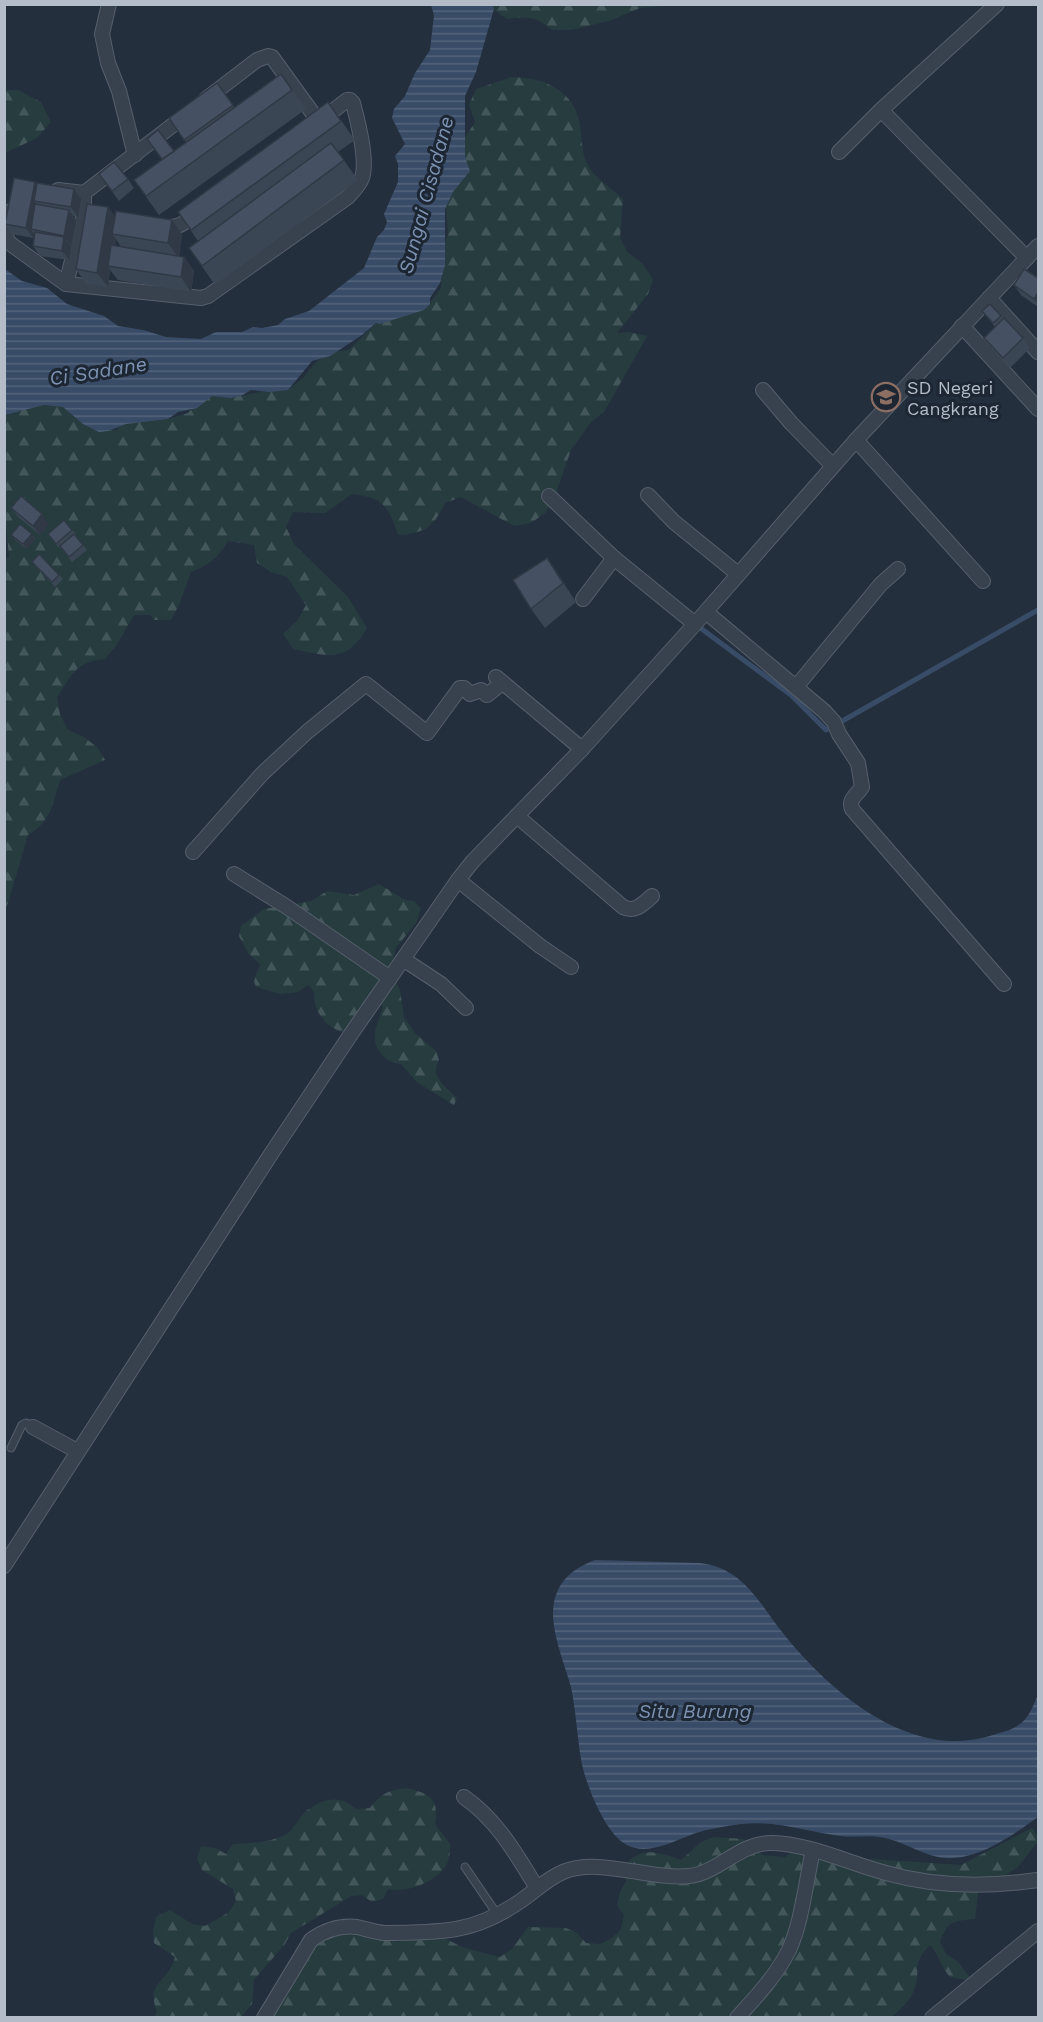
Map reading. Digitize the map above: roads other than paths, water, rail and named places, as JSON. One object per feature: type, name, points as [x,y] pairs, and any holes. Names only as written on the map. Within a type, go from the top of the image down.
[{"type":"street","points":[[109,4],[102,34],[108,63],[122,101],[135,155]]},
{"type":"street","points":[[839,152],[881,110],[997,4]]},
{"type":"street","points":[[13,201],[6,238],[66,284],[201,298],[208,296],[348,197],[357,187],[363,175],[362,134],[350,100],[346,100],[314,125],[272,57],[264,56],[84,193],[41,188]]},
{"type":"street","points":[[881,110],[1027,258]]},
{"type":"street","points":[[66,284],[90,215],[84,193]]},
{"type":"street","points":[[150,225],[171,228],[178,226],[211,202]]},
{"type":"street","points":[[4,1566],[71,1447],[458,880],[582,749],[706,612],[856,440],[1038,246]]},
{"type":"street","points":[[989,298],[1038,352]]},
{"type":"street","points":[[962,326],[1038,409]]},
{"type":"street","points":[[763,390],[833,466]]},
{"type":"street","points":[[856,440],[982,581]]},
{"type":"street","points":[[648,495],[674,522],[738,574]]},
{"type":"street","points":[[549,496],[614,558],[695,624]]},
{"type":"street","points":[[583,599],[614,558]]},
{"type":"street","points":[[796,687],[881,584],[898,569]]},
{"type":"street","points":[[706,612],[834,722],[858,763],[862,787],[852,799],[850,804],[852,809],[1004,984]]},
{"type":"street","points":[[193,852],[262,774],[307,732],[366,684],[427,733],[460,688],[464,688],[470,694],[481,690],[487,695],[499,680],[582,749]]},
{"type":"street","points":[[517,816],[623,907],[634,909],[652,896]]},
{"type":"street","points":[[234,874],[287,907],[390,978]]},
{"type":"street","points":[[458,880],[540,946],[571,966]]},
{"type":"street","points":[[403,959],[441,984],[466,1008]]},
{"type":"street","points":[[33,1427],[71,1447]]},
{"type":"street","points":[[464,1797],[476,1805],[497,1826],[537,1888]]},
{"type":"street","points":[[264,2018],[311,1940],[322,1932],[336,1927],[356,1927],[382,1933],[429,1933],[471,1926],[520,1901],[562,1872],[579,1867],[685,1876],[698,1875],[752,1846],[771,1843],[813,1850],[887,1874],[932,1882],[969,1885],[1038,1880]]},
{"type":"street","points":[[737,2018],[766,1985],[789,1950],[798,1921],[813,1850]]},
{"type":"street","points":[[932,2018],[1038,1931]]},
{"type":"lane","points":[[11,1448],[22,1425],[26,1423],[33,1427]]},
{"type":"lane","points":[[465,1867],[497,1914]]},
{"type":"water","points":[[431,5],[493,5],[494,9],[476,72],[465,96],[465,157],[470,171],[453,192],[445,209],[445,265],[440,283],[430,298],[430,304],[424,310],[380,324],[376,323],[330,356],[312,361],[288,390],[269,392],[251,390],[241,396],[231,398],[212,396],[197,408],[178,412],[168,419],[126,424],[99,432],[83,424],[63,407],[44,405],[5,415],[5,269],[22,281],[47,288],[67,304],[104,316],[118,326],[166,337],[201,339],[216,332],[242,332],[253,327],[278,325],[285,319],[309,311],[364,268],[377,237],[384,230],[387,222],[384,214],[398,182],[398,164],[395,156],[405,144],[392,118],[394,109],[405,96],[415,73],[430,50],[434,15]]},
{"type":"water","name":"Situ Burung","points":[[595,1560],[699,1563],[715,1566],[728,1572],[750,1590],[805,1658],[849,1699],[874,1716],[901,1729],[928,1738],[957,1741],[986,1737],[1006,1731],[1025,1720],[1038,1694],[1038,1817],[987,1849],[954,1858],[927,1854],[894,1840],[880,1837],[840,1836],[754,1823],[711,1829],[652,1848],[635,1848],[627,1845],[611,1830],[604,1819],[587,1781],[581,1759],[571,1687],[557,1641],[553,1617],[556,1595],[563,1582],[577,1569]]},
{"type":"waterway","points":[[837,724],[1038,610]]},
{"type":"waterway","points":[[695,624],[791,695],[826,730],[834,726]]},
{"type":"place","name":"SD Negeri Cangkrang","points":[[886,397]]},
{"type":"water label","name":"Sungai Cisadane","points":[[426,195]]},
{"type":"water label","name":"Ci Sadane","points":[[98,371]]}]
